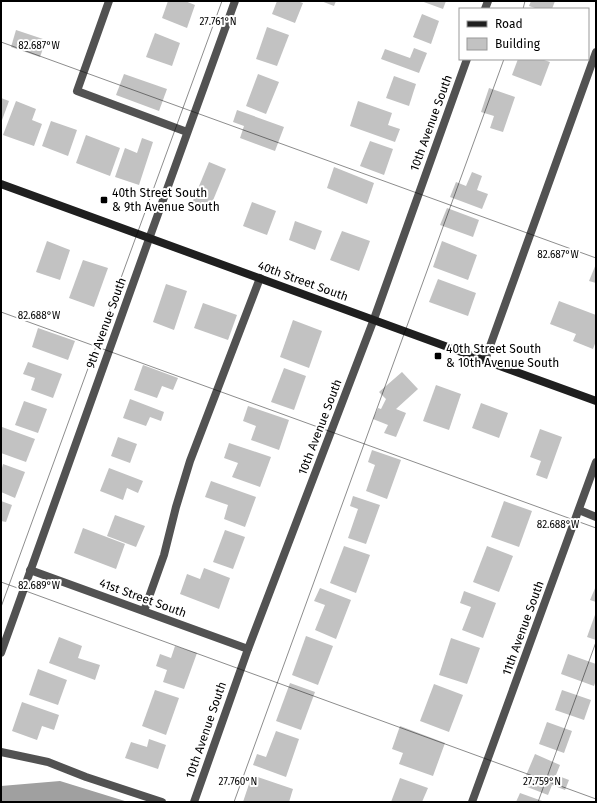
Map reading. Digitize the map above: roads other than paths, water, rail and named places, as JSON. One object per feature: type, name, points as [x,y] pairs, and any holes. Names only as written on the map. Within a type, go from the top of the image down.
[{"type":"street","points":[[109,1],[76,91],[188,132]]},
{"type":"street","name":"9th Avenue South","points":[[1,653],[235,1]]},
{"type":"street","points":[[485,360],[596,52]]},
{"type":"street","name":"10th Avenue South","points":[[194,802],[248,649],[374,319],[467,60]]},
{"type":"street","name":"40th Street South","points":[[1,184],[596,401]]},
{"type":"street","points":[[144,611],[164,555],[190,461],[260,278]]},
{"type":"street","name":"11th Avenue South","points":[[472,802],[596,462]]},
{"type":"street","points":[[578,510],[596,517]]},
{"type":"street","name":"41st Street South","points":[[30,570],[248,649]]},
{"type":"street","points":[[1,752],[48,762],[162,802]]},
{"type":"place","name":"40th Street South & 9th Avenue South","points":[[104,200]]},
{"type":"place","name":"40th Street South & 10th Avenue South","points":[[438,356]]}]
